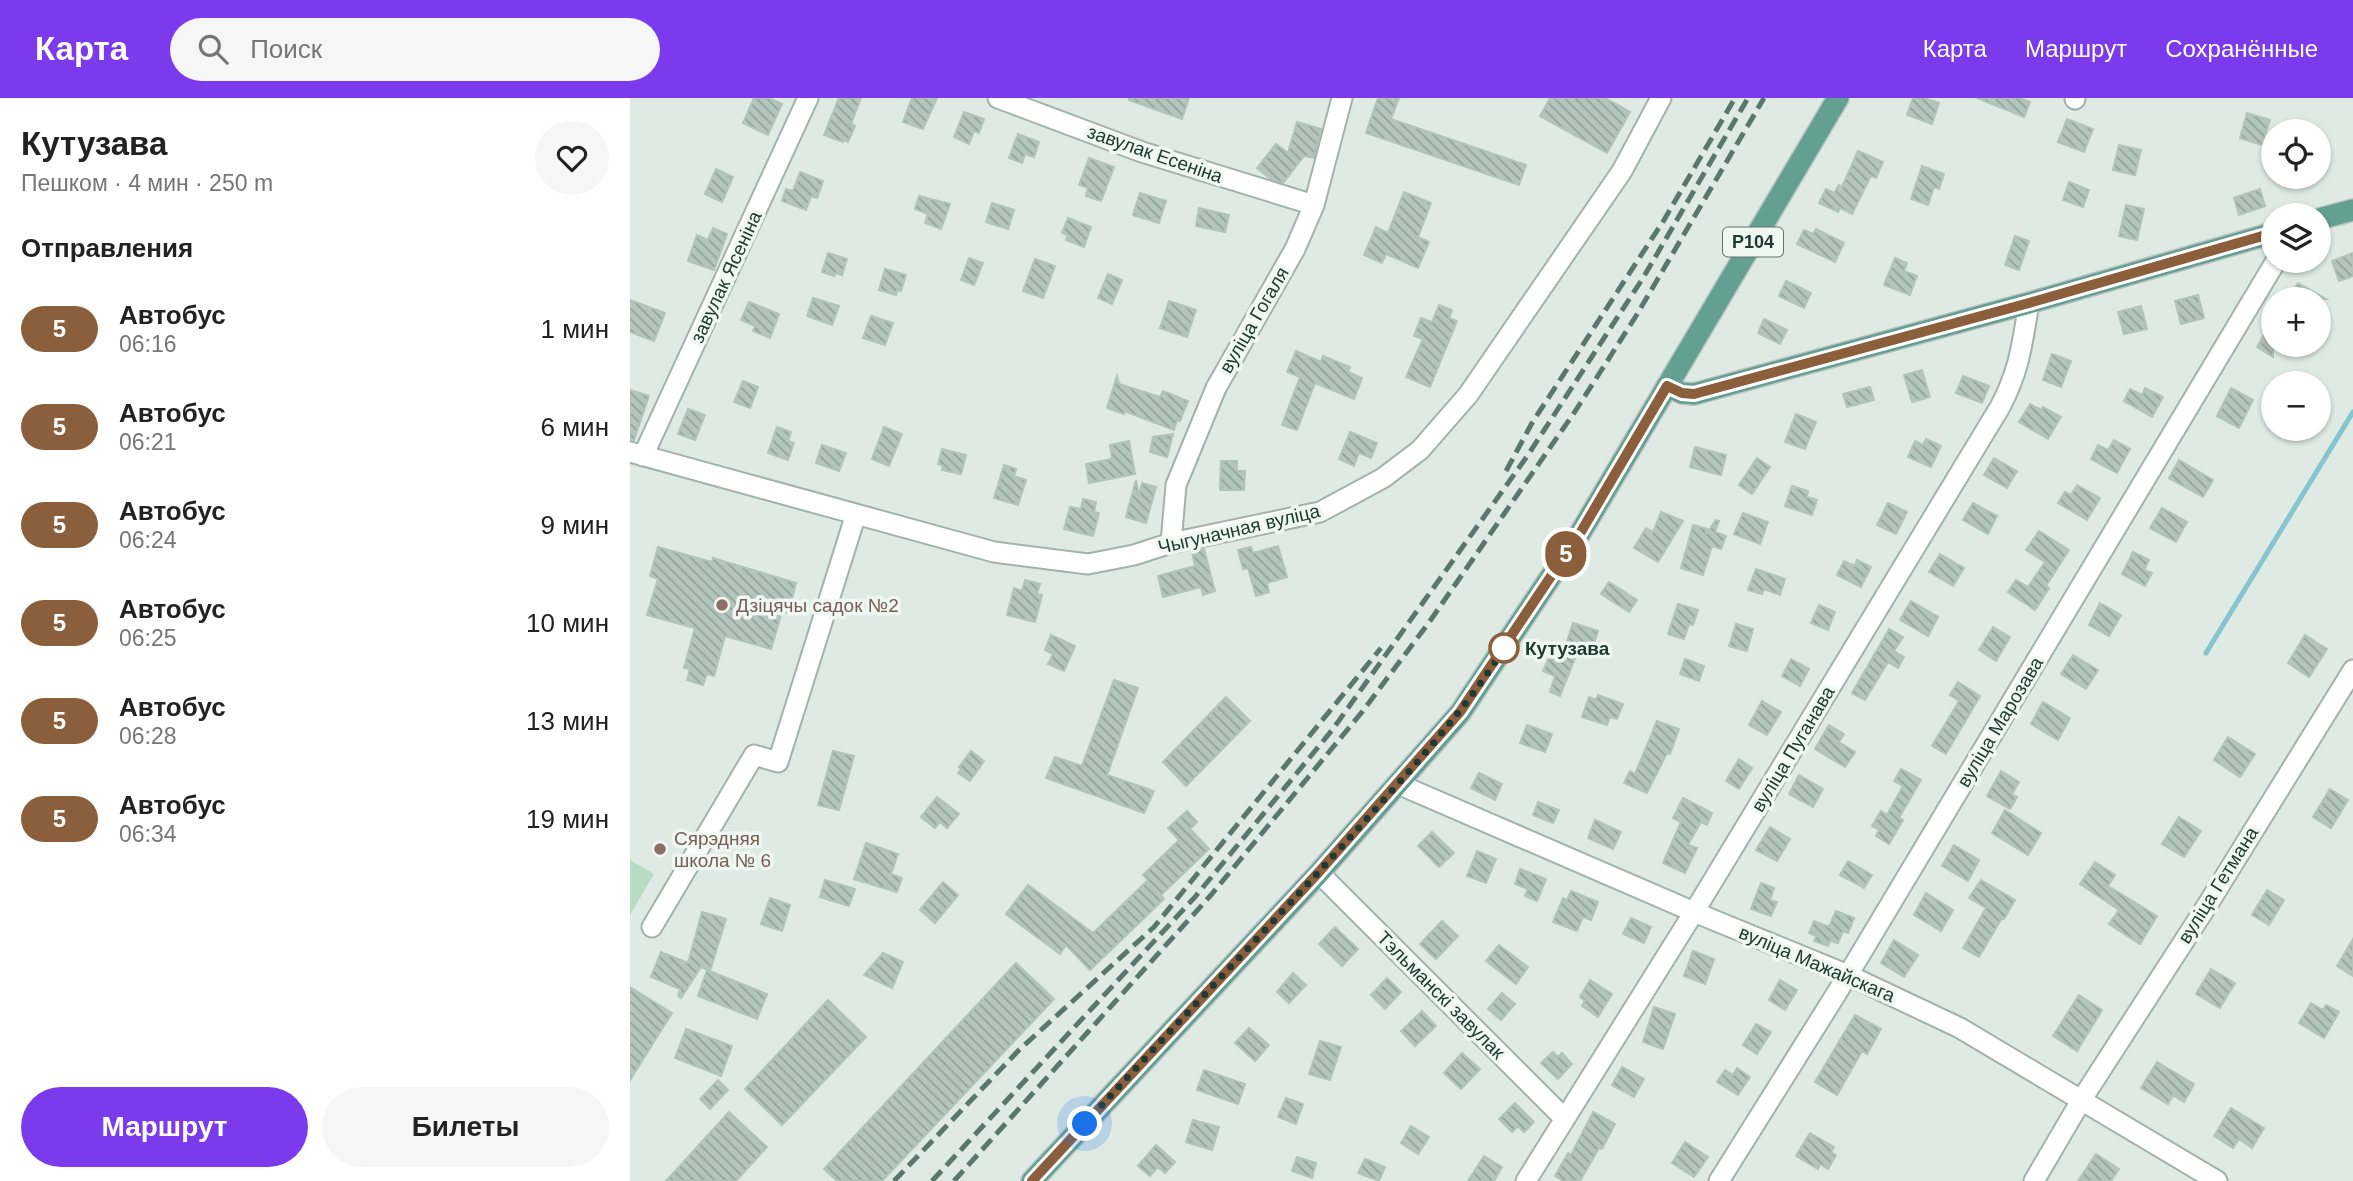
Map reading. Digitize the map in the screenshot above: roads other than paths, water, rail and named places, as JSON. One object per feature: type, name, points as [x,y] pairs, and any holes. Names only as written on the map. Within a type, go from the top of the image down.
[{"type":"main road","name":"Р104","points":[[1032,1181],[1318,873],[1460,712],[1582,530],[1838,98]]},
{"type":"main road","points":[[2331,216],[2353,210]]},
{"type":"main road","points":[[1667,386],[1682,393],[1694,394],[2261,236]]},
{"type":"street","name":"завулак Ясеніна","points":[[637,454],[808,98]]},
{"type":"street","name":"завулак Есеніна","points":[[999,98],[1142,152],[1314,205]]},
{"type":"street","name":"вуліца Гогаля","points":[[1171,543],[1176,485],[1216,388],[1295,249],[1314,205],[1342,98]]},
{"type":"street","name":"Чыгуначная вуліца","points":[[637,454],[994,552],[1088,564],[1134,555],[1171,543],[1320,512],[1383,478],[1420,450],[1468,395],[1622,171],[1661,98]]},
{"type":"street","name":"вуліца Марозава","points":[[1720,1181],[1848,975],[2269,273]]},
{"type":"street","name":"вуліца Пуганава","points":[[1525,1181],[1693,912],[2000,407],[2013,382],[2020,360],[2029,303]]},
{"type":"street","points":[[652,928],[754,755],[778,762],[856,514]]},
{"type":"street","name":"вуліца Гетмана","points":[[2034,1181],[2082,1099],[2353,670]]},
{"type":"street","name":"вуліца Мажайскага","points":[[1398,783],[1693,912],[1848,975],[1961,1028],[2217,1181]]},
{"type":"street","name":"Тэльманскі завулак","points":[[1318,873],[1564,1118]]},
{"type":"waterway","points":[[2206,653],[2353,412]]},
{"type":"railway","points":[[1506,471],[1532,423],[1664,220],[1735,98]]},
{"type":"railway","points":[[932,1181],[1195,897],[1333,729],[1528,455],[1643,278],[1748,98]]},
{"type":"railway","points":[[954,1181],[1211,895],[1362,712],[1430,621],[1576,410],[1636,316],[1764,98]]},
{"type":"railway","points":[[894,1181],[1019,1050],[1154,927],[1381,648]]},
{"type":"place","name":"Дзіцячы садок №2","points":[[722,605]]},
{"type":"place","name":"Кутузава","points":[[1504,648]]},
{"type":"place","name":"Сярэдняя школа № 6","points":[[660,849]]}]
